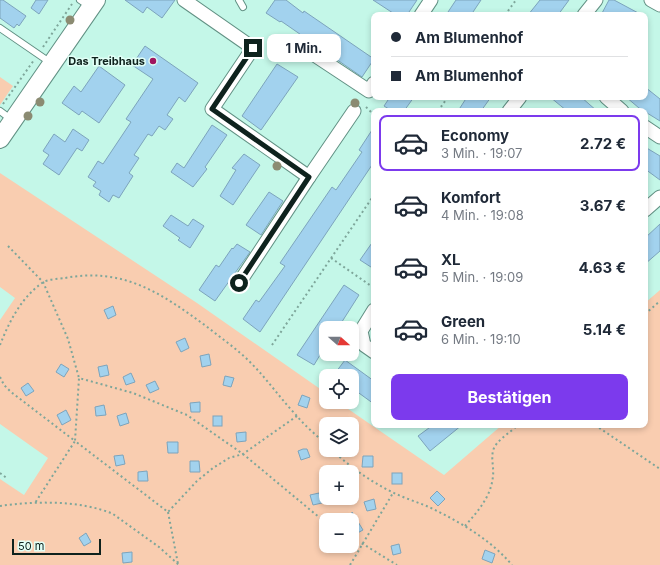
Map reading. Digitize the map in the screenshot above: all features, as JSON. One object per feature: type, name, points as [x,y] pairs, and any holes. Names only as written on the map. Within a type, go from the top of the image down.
[{"type":"main road","points":[[0,139],[7,116],[52,64],[89,2]]},
{"type":"street","points":[[184,0],[253,48],[212,109],[309,177]]},
{"type":"street","points":[[423,12],[431,0]]},
{"type":"street","points":[[586,12],[596,0]]},
{"type":"street","points":[[651,0],[660,5]]},
{"type":"street","points":[[304,48],[368,91],[371,87]]},
{"type":"street","points":[[511,108],[518,100]]},
{"type":"street","points":[[609,100],[619,108]]},
{"type":"street","points":[[239,283],[354,112]]},
{"type":"street","points":[[648,129],[660,137]]},
{"type":"street","points":[[648,208],[660,198]]},
{"type":"street","points":[[371,315],[361,331],[364,345],[371,350]]},
{"type":"lane","points":[[239,0],[243,7]]},
{"type":"lane","points":[[0,28],[52,64]]},
{"type":"path","points":[[507,12],[516,0]]},
{"type":"path","points":[[272,344],[371,199]]},
{"type":"path","points":[[8,246],[43,282],[68,339],[79,378],[75,441],[35,503]]},
{"type":"path","points":[[331,258],[371,286]]},
{"type":"path","points":[[0,345],[20,304],[43,282],[91,275],[128,280],[149,288],[194,318],[250,362],[296,416],[319,437]]},
{"type":"path","points":[[648,311],[660,301]]},
{"type":"path","points":[[0,377],[4,385],[11,392],[168,512],[179,565]]},
{"type":"path","points":[[79,378],[133,393],[187,415],[243,454],[319,517]]},
{"type":"path","points":[[168,512],[197,481],[214,468],[230,458],[243,454],[296,416]]},
{"type":"path","points":[[465,526],[477,512],[490,492],[493,476],[493,451],[496,444],[515,428]]},
{"type":"path","points":[[599,428],[660,470]]},
{"type":"path","points":[[341,457],[362,474],[393,492],[430,508],[465,526],[491,544],[512,565]]},
{"type":"path","points":[[0,473],[8,479]]},
{"type":"path","points":[[350,565],[393,492]]},
{"type":"path","points":[[0,506],[35,503],[74,505],[105,510],[113,514],[159,547],[179,565]]},
{"type":"path","points":[[359,543],[397,565]]},
{"type":"shaded area","points":[[0,77],[13,86],[0,105]]},
{"type":"shaded area","points":[[0,173],[197,303],[319,388],[319,409],[348,409],[371,425],[371,428],[376,428],[444,475],[499,428],[648,428],[648,300],[660,290],[660,565],[0,565],[0,479],[24,495],[48,458],[0,424],[0,320],[15,298],[0,287]]},
{"type":"building","points":[[0,0],[3,0],[26,16],[19,26],[17,24],[14,28],[0,18]]},
{"type":"building","points":[[36,0],[48,0],[39,14],[31,8]]},
{"type":"building","points":[[125,0],[175,0],[162,18],[147,7],[143,13]]},
{"type":"building","points":[[275,0],[286,0],[303,13],[304,11],[371,57],[371,64],[362,77],[281,21],[280,22],[266,13]]},
{"type":"building","points":[[373,0],[417,0],[409,12],[391,12]]},
{"type":"building","points":[[456,0],[481,0],[473,12],[448,12]]},
{"type":"building","points":[[540,0],[569,0],[560,12],[530,12]]},
{"type":"building","points":[[609,0],[614,0],[636,12],[603,12]]},
{"type":"building","points":[[145,46],[198,83],[185,102],[179,97],[167,115],[173,119],[165,130],[159,126],[152,136],[148,134],[134,155],[139,158],[129,173],[133,176],[119,198],[113,195],[109,202],[99,195],[101,191],[93,186],[96,182],[88,177],[98,161],[103,164],[131,122],[126,119],[153,79],[132,65]]},
{"type":"building","points":[[277,64],[298,77],[261,130],[242,116]]},
{"type":"building","points":[[99,66],[125,85],[99,123],[82,111],[79,115],[62,103],[74,86],[81,92]]},
{"type":"building","points":[[648,89],[660,99],[660,121],[648,114],[648,108],[639,108],[630,100],[648,100]]},
{"type":"building","points":[[388,100],[412,100],[406,108],[387,108],[384,106]]},
{"type":"building","points":[[465,100],[489,100],[483,108],[460,108]]},
{"type":"building","points":[[554,100],[584,100],[594,108],[563,108]]},
{"type":"building","points":[[212,125],[227,135],[205,167],[207,169],[193,187],[171,172],[177,163],[184,168]]},
{"type":"building","points":[[73,129],[89,140],[82,151],[77,148],[59,175],[43,164],[49,155],[43,151],[54,134],[65,142]]},
{"type":"building","points":[[371,132],[371,166],[260,332],[243,319],[256,300],[259,302],[285,266],[280,263],[332,187],[336,190],[362,152],[359,150]]},
{"type":"building","points":[[648,149],[660,156],[660,180],[648,171]]},
{"type":"building","points":[[244,154],[260,165],[233,205],[220,196],[236,170],[232,168]]},
{"type":"building","points":[[269,192],[283,201],[261,235],[246,225]]},
{"type":"building","points":[[171,215],[188,226],[193,219],[204,226],[190,248],[178,240],[180,238],[163,226]]},
{"type":"building","points":[[660,224],[660,251],[648,261],[648,235]]},
{"type":"building","points":[[237,244],[250,252],[215,301],[199,290],[216,265],[219,267],[232,248],[233,249]]},
{"type":"building","points":[[371,244],[371,267],[360,260]]},
{"type":"building","points":[[344,285],[359,295],[342,321],[320,321]]},
{"type":"building","points":[[113,306],[116,315],[108,319],[104,310]]},
{"type":"building","points":[[319,322],[319,357],[314,365],[297,355]]},
{"type":"building","points":[[185,338],[189,348],[181,352],[176,342]]},
{"type":"building","points":[[209,354],[211,365],[202,367],[200,356]]},
{"type":"building","points":[[344,361],[357,369],[338,369]]},
{"type":"building","points":[[61,364],[69,369],[64,377],[56,372]]},
{"type":"building","points":[[107,365],[109,375],[100,377],[98,367]]},
{"type":"building","points":[[359,370],[371,379],[371,402],[359,393]]},
{"type":"building","points":[[131,373],[135,382],[126,385],[123,377]]},
{"type":"building","points":[[225,376],[234,378],[231,387],[223,385]]},
{"type":"building","points":[[155,381],[159,389],[150,393],[146,385]]},
{"type":"building","points":[[28,383],[34,391],[26,396],[21,388]]},
{"type":"building","points":[[302,395],[310,398],[307,408],[298,405]]},
{"type":"building","points":[[200,402],[200,412],[191,412],[190,403]]},
{"type":"building","points":[[104,405],[106,415],[96,416],[95,407]]},
{"type":"building","points":[[66,410],[71,420],[62,425],[57,415]]},
{"type":"building","points":[[126,413],[129,423],[120,426],[117,416]]},
{"type":"building","points":[[213,416],[222,416],[222,426],[213,426]]},
{"type":"building","points":[[429,428],[458,428],[430,451],[418,436]]},
{"type":"building","points":[[246,432],[246,441],[237,442],[236,433]]},
{"type":"building","points":[[167,442],[178,442],[178,453],[168,453]]},
{"type":"building","points":[[307,449],[310,457],[301,460],[298,451]]},
{"type":"building","points":[[123,455],[125,464],[116,466],[114,456]]},
{"type":"building","points":[[363,456],[373,456],[373,467],[362,467]]},
{"type":"building","points":[[190,461],[199,461],[200,472],[190,472]]},
{"type":"building","points":[[147,471],[148,481],[138,481],[138,472]]},
{"type":"building","points":[[392,473],[402,473],[402,484],[392,484]]},
{"type":"building","points":[[437,491],[445,499],[438,506],[430,498]]},
{"type":"building","points":[[319,493],[319,504],[313,505],[310,495]]},
{"type":"building","points":[[374,499],[376,509],[367,511],[364,502]]},
{"type":"building","points":[[359,523],[363,530],[359,532]]},
{"type":"building","points":[[86,533],[91,542],[84,546],[79,538]]},
{"type":"building","points":[[399,544],[401,553],[393,555],[391,546]]},
{"type":"building","points":[[485,550],[495,554],[492,563],[482,559]]},
{"type":"building","points":[[132,552],[132,562],[123,563],[122,553]]},
{"type":"place","name":"Das Treibhaus","points":[[153,61]]},
{"type":"route","points":[[239,283],[309,177],[212,109],[253,48]]}]
